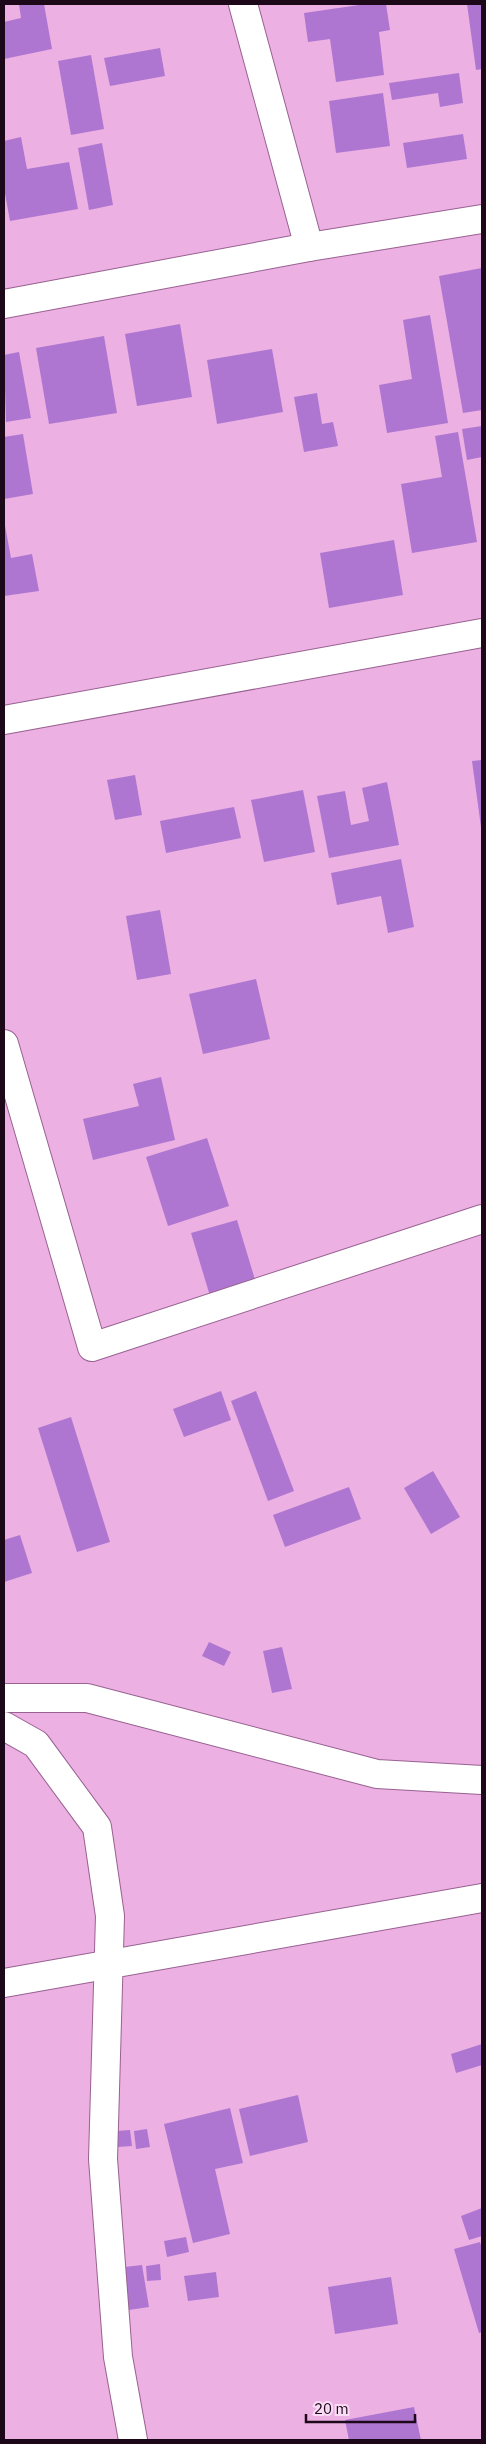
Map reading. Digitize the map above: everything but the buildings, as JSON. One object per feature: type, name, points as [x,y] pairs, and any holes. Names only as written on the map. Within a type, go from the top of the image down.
[{"type":"main road","points":[[243,4],[309,246]]},
{"type":"main road","points":[[4,304],[309,246],[482,219]]},
{"type":"main road","points":[[4,720],[482,633]]},
{"type":"main road","points":[[4,1044],[92,1347],[482,1219]]},
{"type":"main road","points":[[4,1698],[87,1698],[377,1774],[482,1780]]},
{"type":"main road","points":[[4,1726],[36,1744],[97,1826],[110,1916],[103,2159],[118,2357],[133,2440]]},
{"type":"main road","points":[[4,1982],[482,1898]]}]
